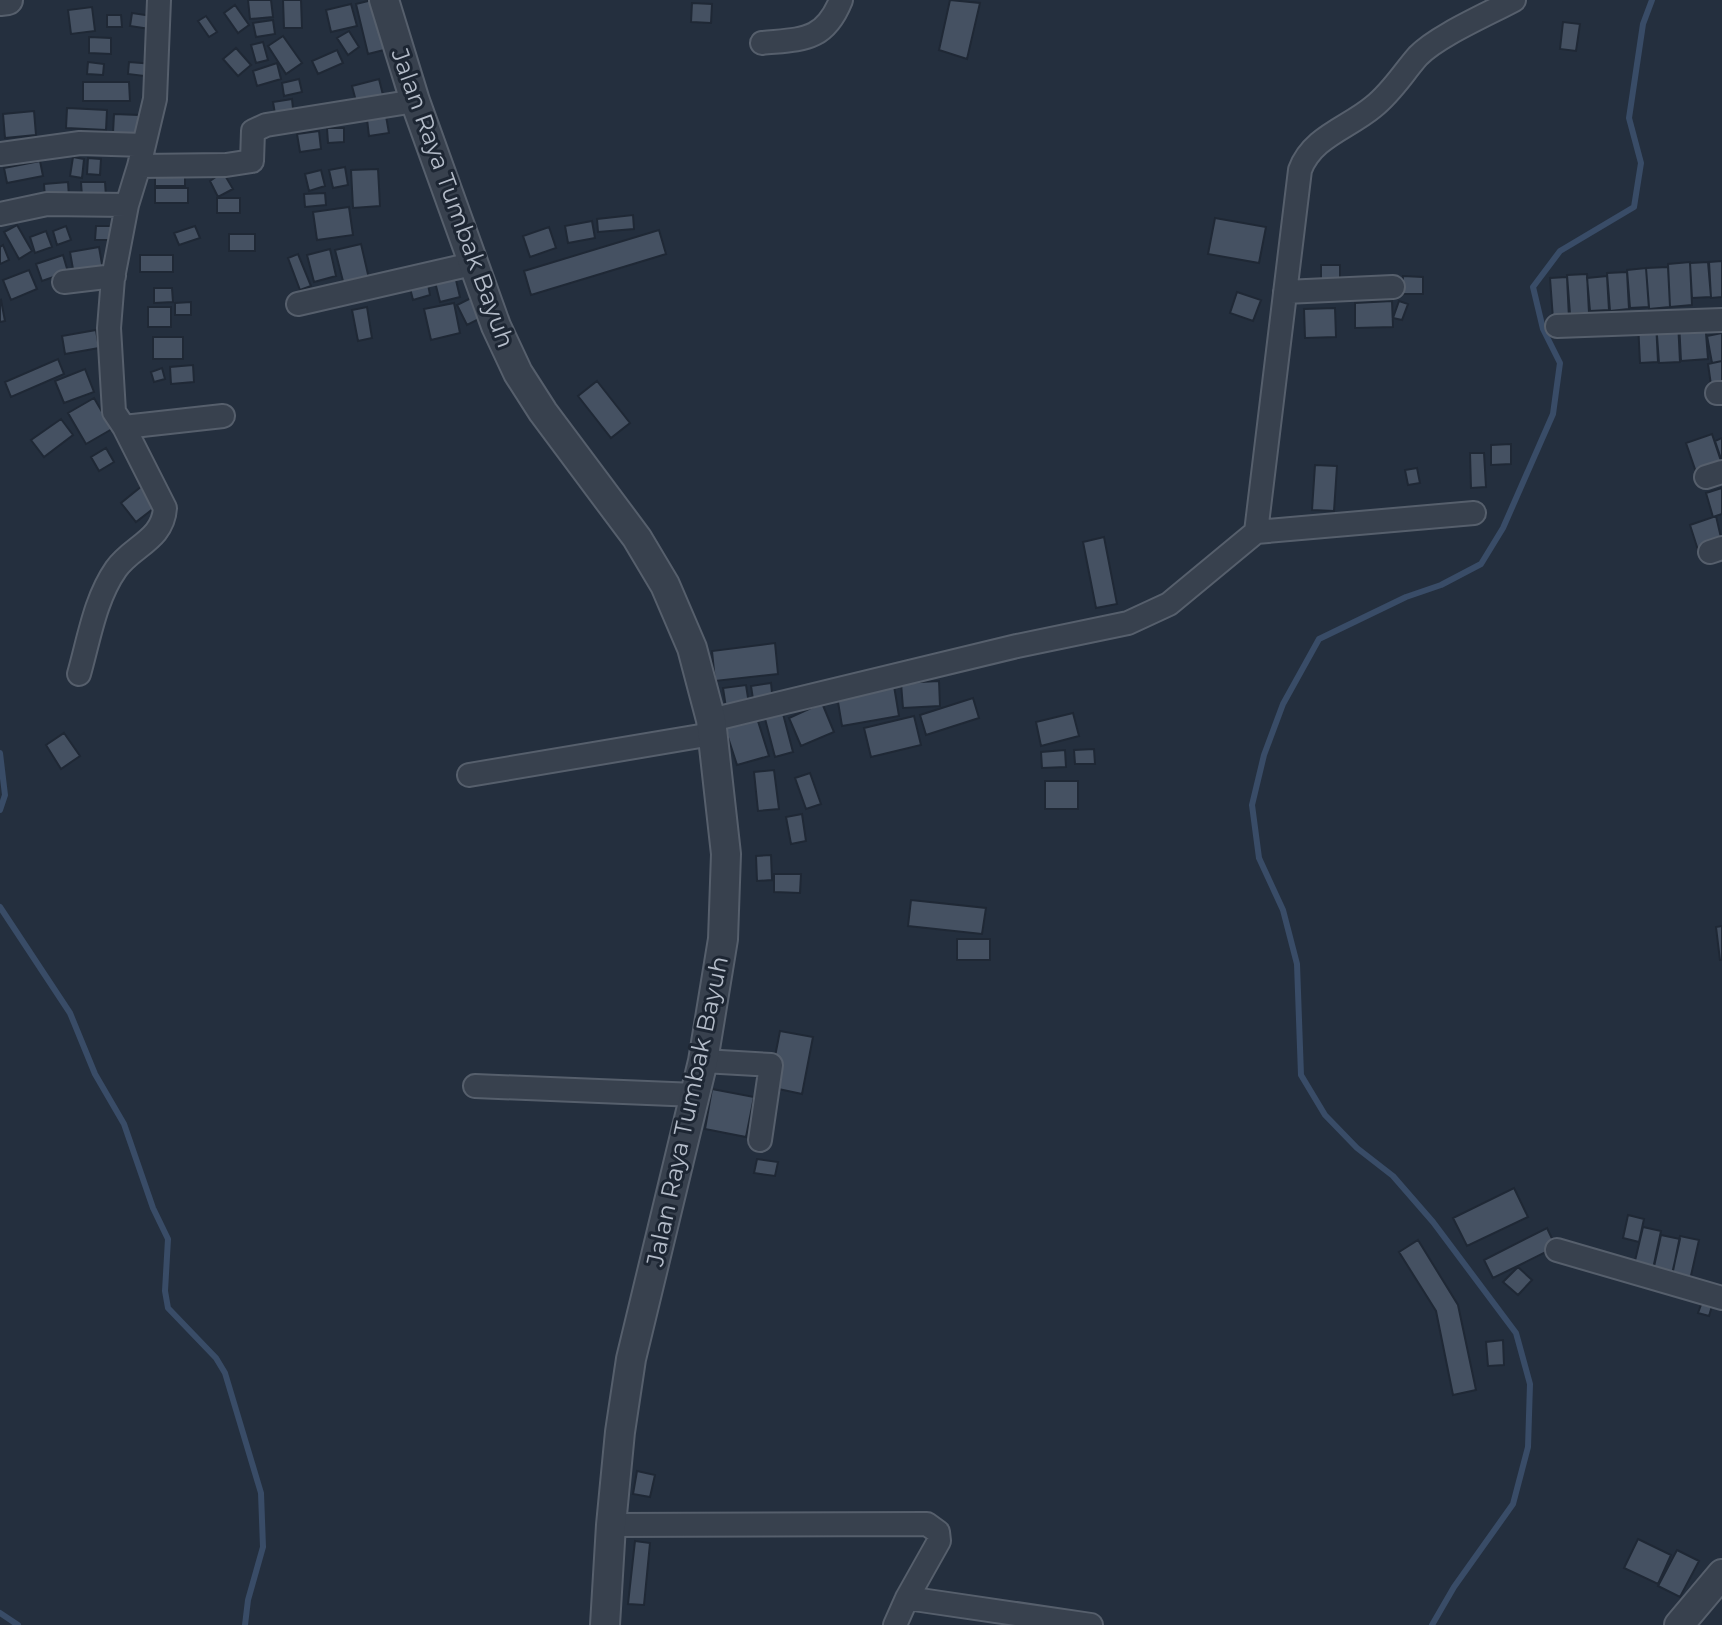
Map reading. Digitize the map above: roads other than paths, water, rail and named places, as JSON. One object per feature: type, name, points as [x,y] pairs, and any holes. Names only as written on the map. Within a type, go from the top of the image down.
[{"type":"street","points":[[0,1],[8,0]]},
{"type":"street","points":[[79,674],[107,583],[119,565],[154,535],[164,521],[165,508],[114,412],[109,328],[114,276],[127,205],[155,99],[159,0]]},
{"type":"street","name":"Jalan Raya Tumbak Bayuh","points":[[384,0],[415,101],[472,264],[518,373],[543,412],[637,538],[665,585],[692,648],[712,727],[726,854],[723,939],[696,1095],[631,1359],[620,1432],[605,1625]]},
{"type":"street","points":[[762,43],[807,38],[822,31],[834,17],[841,0]]},
{"type":"street","points":[[1256,532],[1300,170],[1305,156],[1316,145],[1371,109],[1395,87],[1419,55],[1514,0]]},
{"type":"street","points":[[0,154],[80,143],[142,156],[226,165],[252,161],[253,131],[266,125],[415,101]]},
{"type":"street","points":[[0,214],[47,204],[127,205]]},
{"type":"street","points":[[298,304],[472,264]]},
{"type":"street","points":[[64,282],[114,276]]},
{"type":"street","points":[[1285,292],[1393,287]]},
{"type":"street","points":[[1557,326],[1722,320]]},
{"type":"street","points":[[124,427],[223,416]]},
{"type":"street","points":[[469,775],[712,727],[1017,646],[1128,623],[1169,604],[1256,532],[1474,513]]},
{"type":"street","points":[[703,1061],[771,1065],[760,1140]]},
{"type":"street","points":[[475,1086],[696,1095]]},
{"type":"street","points":[[1557,1250],[1722,1298]]},
{"type":"street","points":[[611,1525],[927,1524],[938,1532],[939,1541],[895,1625]]},
{"type":"street","points":[[1679,1625],[1722,1574]]},
{"type":"street","points":[[907,1598],[1091,1625]]},
{"type":"waterway","points":[[1432,1625],[1454,1587],[1513,1504],[1528,1447],[1530,1384],[1516,1333],[1433,1222],[1393,1176],[1357,1148],[1325,1115],[1301,1075],[1297,964],[1283,910],[1259,858],[1252,805],[1264,755],[1283,704],[1319,639],[1481,564],[1503,528],[1553,414],[1560,363],[1543,329],[1533,287],[1560,251],[1634,207],[1641,163],[1629,118],[1643,24],[1652,0]]},
{"type":"waterway","points":[[0,753],[5,795],[0,810]]},
{"type":"waterway","points":[[0,907],[70,1013],[95,1074],[124,1124],[153,1208],[168,1239],[165,1291],[168,1308],[216,1358],[225,1373],[261,1493],[263,1547],[248,1600],[245,1625]]},
{"type":"waterway","points":[[0,1613],[18,1625]]}]
